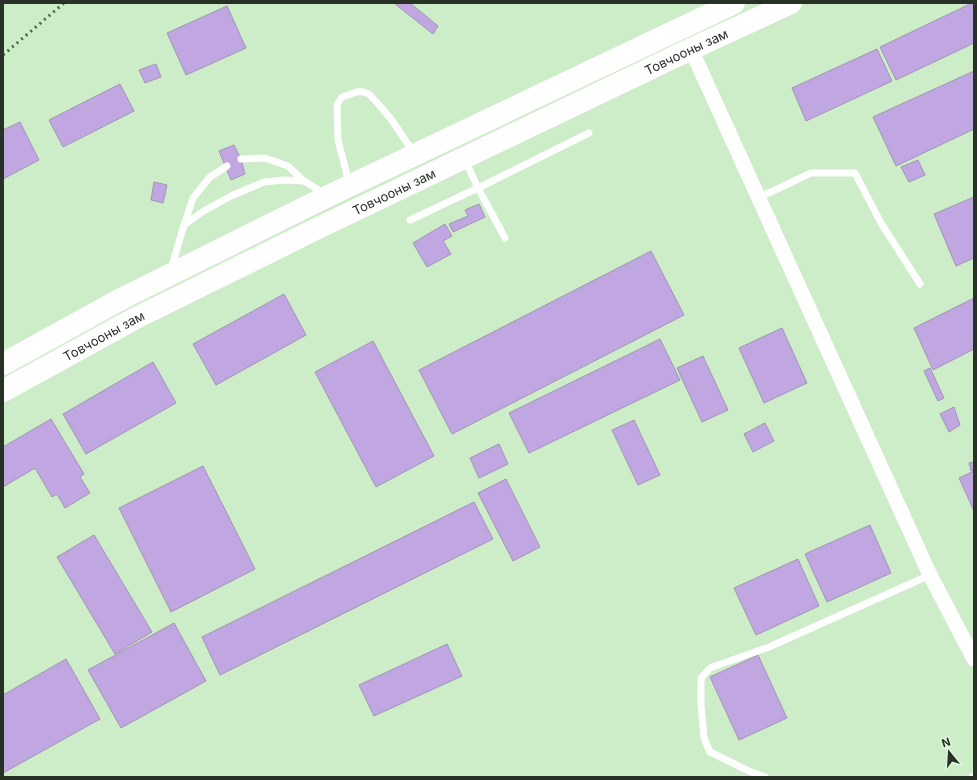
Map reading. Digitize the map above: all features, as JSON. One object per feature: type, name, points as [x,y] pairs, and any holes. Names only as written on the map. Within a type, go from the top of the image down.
[{"type":"highway","name":"Товчооны зам","points":[[3,364],[123,298],[328,196],[734,3]]},
{"type":"highway","name":"Товчооны зам","points":[[3,391],[134,319],[312,231],[691,49],[791,3]]},
{"type":"street","points":[[691,49],[930,575],[974,659]]},
{"type":"lane","points":[[350,186],[338,140],[337,105],[342,98],[360,91],[369,94],[391,119],[416,155]]},
{"type":"lane","points":[[410,220],[589,133]]},
{"type":"lane","points":[[241,159],[266,158],[288,166],[304,181],[328,196]]},
{"type":"lane","points":[[464,158],[478,188],[505,238]]},
{"type":"lane","points":[[170,275],[193,198],[210,178],[227,166]]},
{"type":"lane","points":[[758,198],[811,173],[855,173],[882,223],[920,284]]},
{"type":"lane","points":[[184,226],[202,212],[231,196],[264,182],[284,180],[304,181]]},
{"type":"lane","points":[[765,777],[748,771],[710,752],[704,738],[701,705],[701,678],[710,668],[769,647],[930,575]]},
{"type":"shaded area","points":[[3,3],[974,3],[974,777],[3,777]]},
{"type":"building","points":[[394,3],[410,3],[438,26],[433,34]]},
{"type":"building","points":[[974,3],[974,43],[896,80],[880,47]]},
{"type":"building","points":[[227,6],[246,48],[186,75],[167,33]]},
{"type":"building","points":[[877,49],[892,81],[806,121],[792,88]]},
{"type":"building","points":[[156,64],[161,77],[145,83],[139,70]]},
{"type":"building","points":[[974,71],[974,129],[896,166],[873,117]]},
{"type":"building","points":[[120,84],[134,111],[63,147],[49,120]]},
{"type":"building","points":[[20,122],[39,160],[3,179],[3,130]]},
{"type":"building","points":[[234,145],[241,159],[245,174],[231,180],[219,151]]},
{"type":"building","points":[[918,160],[925,175],[909,182],[901,167]]},
{"type":"building","points":[[154,182],[167,185],[163,203],[151,200]]},
{"type":"building","points":[[974,197],[974,258],[956,266],[934,214]]},
{"type":"building","points":[[479,204],[485,217],[453,232],[449,224],[468,216],[465,210]]},
{"type":"building","points":[[445,224],[452,236],[443,241],[451,254],[427,267],[413,243]]},
{"type":"building","points":[[651,251],[684,315],[452,434],[419,370]]},
{"type":"building","points":[[284,294],[306,335],[216,385],[193,344]]},
{"type":"building","points":[[974,298],[974,349],[933,370],[914,328]]},
{"type":"building","points":[[782,328],[807,383],[764,403],[739,348]]},
{"type":"building","points":[[660,339],[680,380],[529,453],[509,413]]},
{"type":"building","points":[[373,341],[434,456],[376,487],[315,372]]},
{"type":"building","points":[[703,356],[728,410],[702,422],[677,368]]},
{"type":"building","points":[[153,362],[176,403],[86,454],[63,414]]},
{"type":"building","points":[[930,368],[944,398],[938,401],[924,371]]},
{"type":"building","points":[[954,407],[960,425],[949,432],[940,414]]},
{"type":"building","points":[[51,419],[84,474],[80,477],[90,493],[65,508],[57,494],[52,497],[35,468],[3,487],[3,447]]},
{"type":"building","points":[[634,420],[660,475],[638,485],[612,430]]},
{"type":"building","points":[[765,423],[774,441],[753,452],[744,434]]},
{"type":"building","points":[[499,444],[508,464],[479,478],[470,458]]},
{"type":"building","points":[[974,462],[974,470],[971,471],[969,463]]},
{"type":"building","points":[[203,466],[255,569],[171,612],[119,508]]},
{"type":"building","points":[[974,471],[974,511],[959,478]]},
{"type":"building","points":[[506,479],[540,547],[513,561],[478,493]]},
{"type":"building","points":[[474,502],[493,539],[220,675],[202,637]]},
{"type":"building","points":[[870,525],[891,573],[827,602],[805,554]]},
{"type":"building","points":[[94,535],[152,632],[115,654],[57,557]]},
{"type":"building","points":[[798,559],[819,606],[756,635],[734,588]]},
{"type":"building","points":[[174,623],[206,681],[121,728],[88,670]]},
{"type":"building","points":[[447,644],[462,676],[374,716],[359,685]]},
{"type":"building","points":[[758,655],[787,718],[739,740],[710,677]]},
{"type":"building","points":[[66,659],[100,719],[3,773],[3,695]]},
{"type":"railway","points":[[3,55],[64,3]]}]
